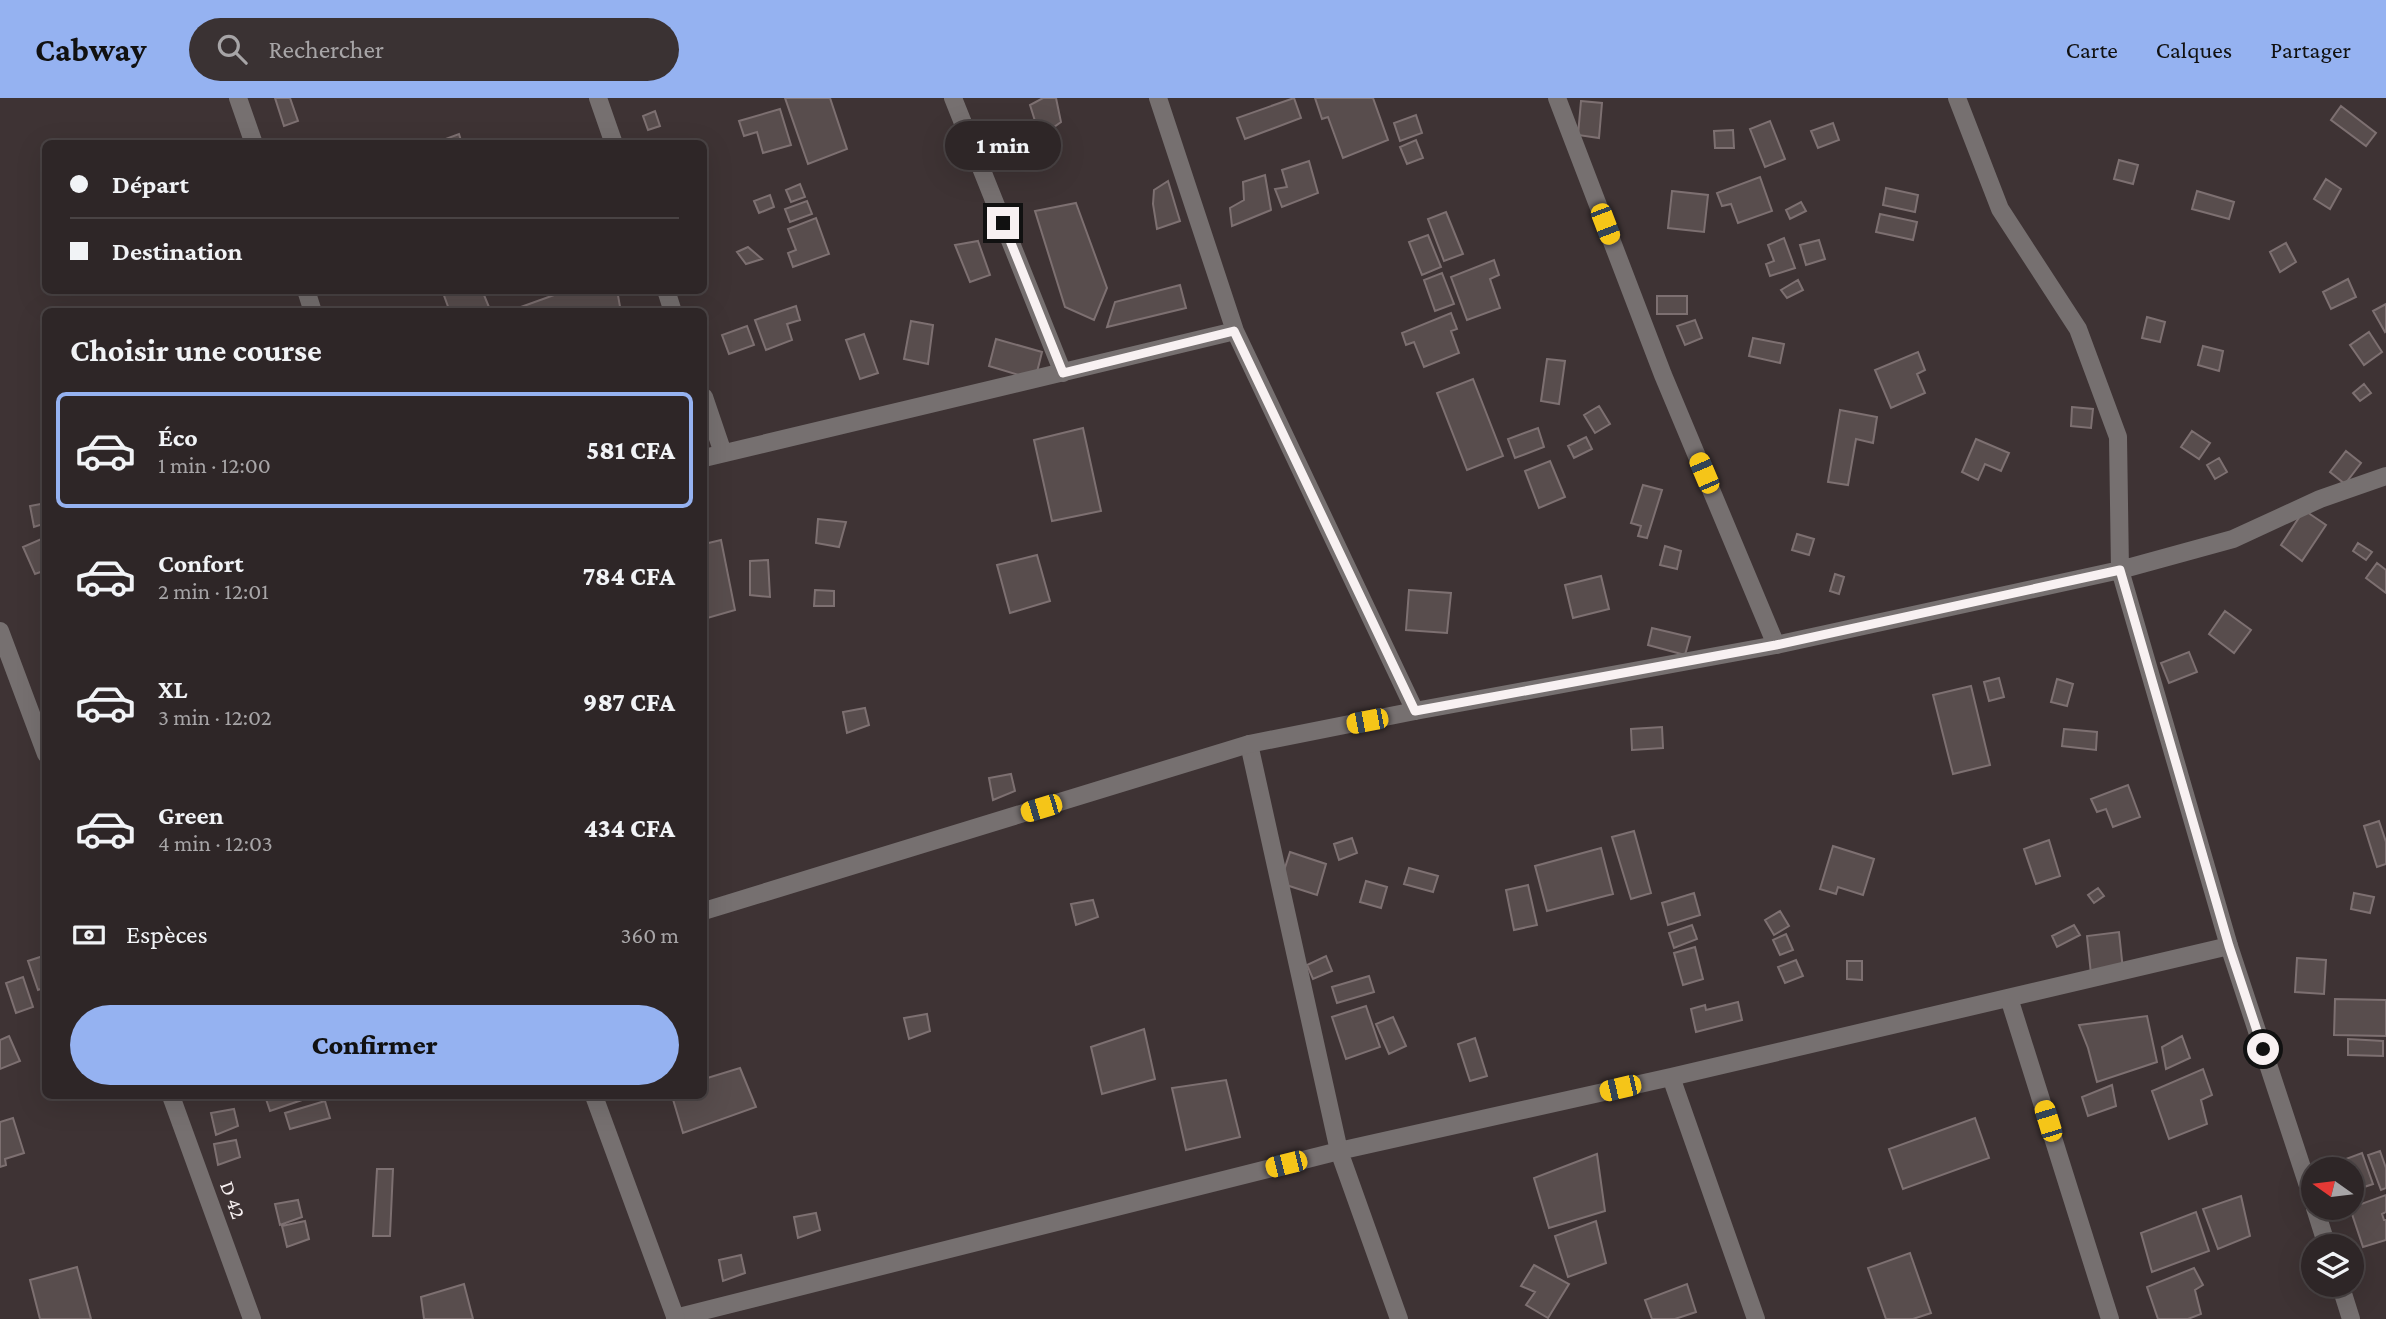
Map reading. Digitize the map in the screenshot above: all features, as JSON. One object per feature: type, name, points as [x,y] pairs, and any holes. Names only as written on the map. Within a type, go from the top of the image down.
[{"type":"street","points":[[238,98],[253,140]]},
{"type":"street","points":[[598,98],[613,140]]},
{"type":"street","points":[[953,98],[1063,373]]},
{"type":"street","points":[[1158,98],[1234,331],[1415,711]]},
{"type":"street","points":[[1557,98],[1663,375],[1776,645]]},
{"type":"street","points":[[1957,98],[2000,209],[2078,329],[2118,437],[2120,570],[2229,946],[2301,1166]]},
{"type":"street","points":[[707,457],[1234,331]]},
{"type":"street","points":[[707,406],[723,453]]},
{"type":"street","points":[[707,910],[1249,744],[1776,645],[2120,570],[2234,539],[2320,499],[2386,476]]},
{"type":"street","points":[[0,631],[42,743]]},
{"type":"street","points":[[1249,744],[1339,1151],[1399,1319]]},
{"type":"street","points":[[595,1099],[676,1318],[1339,1151],[1671,1077],[2229,946]]},
{"type":"street","points":[[2009,998],[2110,1319]]},
{"type":"street","points":[[1671,1077],[1756,1319]]},
{"type":"street","name":"D 42","points":[[173,1099],[252,1319]]},
{"type":"street","points":[[2344,1297],[2351,1319]]},
{"type":"building","points":[[275,98],[290,98],[298,121],[284,126]]},
{"type":"building","points":[[785,98],[830,98],[847,149],[808,164]]},
{"type":"building","points":[[1043,98],[1056,98],[1061,122],[1040,137],[1030,105]]},
{"type":"building","points":[[1294,98],[1301,118],[1245,139],[1237,118]]},
{"type":"building","points":[[1315,98],[1373,98],[1388,140],[1343,158],[1328,117],[1322,119]]},
{"type":"building","points":[[1581,101],[1602,103],[1599,138],[1578,135]]},
{"type":"building","points":[[2341,106],[2376,133],[2366,146],[2331,120]]},
{"type":"building","points":[[780,109],[791,145],[763,153],[757,132],[744,136],[739,121]]},
{"type":"building","points":[[655,111],[660,126],[648,130],[643,116]]},
{"type":"building","points":[[1416,115],[1422,133],[1400,141],[1394,123]]},
{"type":"building","points":[[1770,121],[1785,159],[1765,167],[1750,129]]},
{"type":"building","points":[[1833,123],[1839,140],[1818,148],[1811,131]]},
{"type":"building","points":[[1733,130],[1734,148],[1715,148],[1714,131]]},
{"type":"building","points":[[459,134],[461,140],[443,140]]},
{"type":"building","points":[[1416,140],[1423,158],[1407,164],[1400,147]]},
{"type":"building","points":[[2119,160],[2138,165],[2133,184],[2114,179]]},
{"type":"building","points":[[1309,161],[1318,193],[1282,207],[1275,189],[1287,187],[1282,170]]},
{"type":"building","points":[[1265,175],[1271,210],[1232,226],[1230,208],[1244,200],[1243,182]]},
{"type":"building","points":[[1760,177],[1772,211],[1738,223],[1731,204],[1722,206],[1717,193]]},
{"type":"building","points":[[2326,179],[2341,189],[2330,209],[2314,199]]},
{"type":"building","points":[[1168,181],[1180,221],[1157,229],[1154,190]]},
{"type":"building","points":[[800,184],[805,197],[791,202],[786,190]]},
{"type":"building","points":[[1886,188],[1918,195],[1915,212],[1883,205]]},
{"type":"building","points":[[1672,191],[1708,195],[1704,232],[1668,228]]},
{"type":"building","points":[[2197,191],[2234,202],[2229,219],[2192,209]]},
{"type":"building","points":[[770,195],[774,207],[759,213],[754,201]]},
{"type":"building","points":[[807,201],[812,214],[790,222],[785,209]]},
{"type":"building","points":[[1801,202],[1806,211],[1790,219],[1786,210]]},
{"type":"building","points":[[1076,203],[1107,288],[1094,320],[1065,307],[1035,211]]},
{"type":"building","points":[[1446,212],[1463,254],[1444,261],[1428,219]]},
{"type":"building","points":[[1880,214],[1917,222],[1913,240],[1876,232]]},
{"type":"building","points":[[816,218],[829,254],[793,267],[788,253],[796,250],[788,229]]},
{"type":"building","points":[[1428,235],[1441,267],[1422,275],[1409,242]]},
{"type":"building","points":[[1784,238],[1795,268],[1770,276],[1766,264],[1774,261],[1768,245]]},
{"type":"building","points":[[1819,240],[1825,259],[1806,265],[1800,245]]},
{"type":"building","points":[[978,241],[990,275],[970,282],[955,245]]},
{"type":"building","points":[[2286,243],[2296,262],[2280,272],[2270,252]]},
{"type":"building","points":[[748,247],[762,259],[746,264],[737,252]]},
{"type":"building","points":[[1494,260],[1499,275],[1490,279],[1500,308],[1467,320],[1451,277]]},
{"type":"building","points":[[1442,273],[1454,304],[1435,311],[1424,280]]},
{"type":"building","points":[[2348,279],[2356,297],[2331,309],[2323,292]]},
{"type":"building","points":[[1798,280],[1803,290],[1787,298],[1781,290]]},
{"type":"building","points":[[1180,285],[1186,308],[1107,327],[1115,302]]},
{"type":"building","points":[[443,294],[484,294],[489,308],[449,308]]},
{"type":"building","points":[[557,294],[618,294],[620,308],[518,308]]},
{"type":"building","points":[[1657,296],[1687,296],[1687,314],[1657,314]]},
{"type":"building","points":[[2386,304],[2386,331],[2385,332],[2373,311]]},
{"type":"building","points":[[796,306],[800,320],[787,324],[792,340],[766,350],[755,320]]},
{"type":"building","points":[[1451,313],[1457,329],[1451,331],[1459,353],[1424,367],[1414,342],[1406,345],[1402,333]]},
{"type":"building","points":[[2147,317],[2165,322],[2160,342],[2142,338]]},
{"type":"building","points":[[1695,320],[1702,338],[1685,345],[1677,326]]},
{"type":"building","points":[[911,321],[933,325],[928,364],[904,359]]},
{"type":"building","points":[[747,326],[754,345],[729,354],[722,335]]},
{"type":"building","points":[[2369,332],[2382,352],[2364,365],[2350,345]]},
{"type":"building","points":[[864,334],[878,373],[860,379],[846,340]]},
{"type":"building","points":[[1753,338],[1784,344],[1780,363],[1749,356]]},
{"type":"building","points":[[996,339],[1042,352],[1035,380],[989,366]]},
{"type":"building","points":[[2203,346],[2223,351],[2219,371],[2198,365]]},
{"type":"building","points":[[1918,352],[1925,370],[1917,374],[1925,393],[1891,408],[1875,370]]},
{"type":"building","points":[[1547,359],[1565,361],[1559,404],[1541,401]]},
{"type":"building","points":[[1473,379],[1503,456],[1467,470],[1437,393]]},
{"type":"building","points":[[2364,384],[2371,393],[2360,401],[2353,393]]},
{"type":"building","points":[[1599,406],[1610,424],[1595,433],[1584,415]]},
{"type":"building","points":[[2072,407],[2093,409],[2091,428],[2071,426]]},
{"type":"building","points":[[1840,410],[1877,417],[1873,443],[1856,439],[1848,485],[1828,482]]},
{"type":"building","points":[[1083,428],[1101,511],[1052,521],[1034,440]]},
{"type":"building","points":[[1538,428],[1544,447],[1515,458],[1508,439]]},
{"type":"building","points":[[2192,431],[2210,443],[2199,459],[2181,447]]},
{"type":"building","points":[[1586,437],[1592,449],[1574,458],[1568,446]]},
{"type":"building","points":[[1976,439],[2009,453],[2001,471],[1985,464],[1978,480],[1962,472]]},
{"type":"building","points":[[2346,451],[2361,463],[2345,484],[2330,472]]},
{"type":"building","points":[[2219,458],[2227,472],[2215,479],[2207,465]]},
{"type":"building","points":[[1550,461],[1565,497],[1539,508],[1525,471]]},
{"type":"building","points":[[1643,485],[1662,490],[1647,538],[1638,536],[1641,526],[1631,523]]},
{"type":"building","points":[[42,504],[42,524],[34,527],[30,506]]},
{"type":"building","points":[[2304,510],[2326,525],[2302,561],[2281,545]]},
{"type":"building","points":[[818,519],[846,522],[839,547],[816,543]]},
{"type":"building","points":[[1797,534],[1814,539],[1809,555],[1792,550]]},
{"type":"building","points":[[42,539],[42,571],[35,574],[23,547]]},
{"type":"building","points":[[721,540],[735,610],[707,618],[707,543]]},
{"type":"building","points":[[2358,543],[2372,552],[2366,560],[2353,551]]},
{"type":"building","points":[[1665,546],[1681,551],[1677,569],[1660,565]]},
{"type":"building","points":[[1037,555],[1050,601],[1010,613],[997,565]]},
{"type":"building","points":[[768,560],[770,597],[750,595],[750,561]]},
{"type":"building","points":[[2377,563],[2386,570],[2386,593],[2366,578]]},
{"type":"building","points":[[1835,574],[1844,577],[1839,594],[1830,591]]},
{"type":"building","points":[[1601,576],[1609,609],[1573,618],[1565,585]]},
{"type":"building","points":[[815,590],[834,591],[834,606],[814,606]]},
{"type":"building","points":[[1409,590],[1451,593],[1447,633],[1406,630]]},
{"type":"building","points":[[2225,611],[2251,630],[2234,653],[2209,634]]},
{"type":"building","points":[[1652,628],[1690,637],[1685,655],[1648,645]]},
{"type":"building","points":[[2189,652],[2197,672],[2169,683],[2161,663]]},
{"type":"building","points":[[1999,678],[2004,697],[1989,701],[1984,682]]},
{"type":"building","points":[[2057,679],[2073,684],[2067,706],[2051,702]]},
{"type":"building","points":[[1971,686],[1990,765],[1953,774],[1933,695]]},
{"type":"building","points":[[865,708],[869,725],[847,733],[843,712]]},
{"type":"building","points":[[1662,727],[1663,748],[1632,750],[1631,729]]},
{"type":"building","points":[[2064,729],[2097,732],[2096,750],[2062,746]]},
{"type":"building","points":[[1011,774],[1015,791],[993,800],[989,778]]},
{"type":"building","points":[[2128,785],[2140,817],[2113,827],[2106,809],[2097,812],[2091,799]]},
{"type":"building","points":[[2379,821],[2386,842],[2386,864],[2377,867],[2364,826]]},
{"type":"building","points":[[1634,831],[1651,893],[1631,899],[1612,837]]},
{"type":"building","points":[[1352,838],[1357,853],[1339,860],[1334,844]]},
{"type":"building","points":[[2049,840],[2060,876],[2036,884],[2024,849]]},
{"type":"building","points":[[1833,846],[1874,859],[1863,895],[1838,887],[1836,894],[1820,889]]},
{"type":"building","points":[[1601,848],[1613,894],[1547,911],[1535,866]]},
{"type":"building","points":[[1290,852],[1326,864],[1317,895],[1280,883]]},
{"type":"building","points":[[1409,868],[1438,876],[1433,892],[1404,884]]},
{"type":"building","points":[[1366,881],[1387,887],[1381,908],[1360,902]]},
{"type":"building","points":[[1528,885],[1537,925],[1514,930],[1506,890]]},
{"type":"building","points":[[2098,888],[2104,896],[2094,903],[2088,895]]},
{"type":"building","points":[[1694,893],[1700,915],[1668,925],[1662,903]]},
{"type":"building","points":[[2354,893],[2374,897],[2370,913],[2351,909]]},
{"type":"building","points":[[1093,900],[1098,917],[1076,925],[1071,904]]},
{"type":"building","points":[[1780,911],[1789,926],[1774,935],[1765,920]]},
{"type":"building","points":[[1692,925],[1697,939],[1674,948],[1669,933]]},
{"type":"building","points":[[2074,925],[2080,935],[2057,947],[2052,936]]},
{"type":"building","points":[[2119,932],[2123,970],[2091,974],[2087,936]]},
{"type":"building","points":[[1786,934],[1793,950],[1780,955],[1773,940]]},
{"type":"building","points":[[1695,947],[1703,979],[1683,985],[1674,953]]},
{"type":"building","points":[[42,956],[42,988],[38,990],[28,961]]},
{"type":"building","points":[[1326,956],[1332,971],[1313,979],[1307,965]]},
{"type":"building","points":[[2297,958],[2326,960],[2324,994],[2295,992]]},
{"type":"building","points":[[1796,960],[1803,976],[1785,983],[1778,967]]},
{"type":"building","points":[[1847,961],[1862,961],[1862,980],[1847,979]]},
{"type":"building","points":[[1369,976],[1374,992],[1337,1003],[1332,987]]},
{"type":"building","points":[[23,977],[33,1007],[16,1013],[6,983]]},
{"type":"building","points":[[2335,999],[2386,1000],[2386,1036],[2334,1035]]},
{"type":"building","points":[[1738,1002],[1742,1020],[1696,1032],[1691,1009],[1705,1005],[1706,1010]]},
{"type":"building","points":[[1366,1006],[1380,1047],[1346,1059],[1332,1017]]},
{"type":"building","points":[[927,1014],[930,1031],[909,1039],[904,1018]]},
{"type":"building","points":[[2147,1016],[2157,1062],[2097,1082],[2079,1025]]},
{"type":"building","points":[[1393,1017],[1406,1046],[1389,1054],[1376,1024]]},
{"type":"building","points":[[1144,1029],[1155,1079],[1102,1094],[1091,1047]]},
{"type":"building","points":[[9,1036],[20,1061],[0,1069],[0,1040]]},
{"type":"building","points":[[2182,1036],[2190,1058],[2166,1069],[2162,1047]]},
{"type":"building","points":[[1475,1038],[1487,1076],[1470,1081],[1458,1044]]},
{"type":"building","points":[[2348,1039],[2383,1041],[2383,1056],[2348,1055]]},
{"type":"building","points":[[740,1068],[756,1107],[683,1133],[673,1099],[707,1099],[707,1078]]},
{"type":"building","points":[[2203,1069],[2212,1095],[2201,1100],[2207,1124],[2169,1139],[2152,1091]]},
{"type":"building","points":[[1226,1080],[1240,1137],[1186,1150],[1172,1088]]},
{"type":"building","points":[[2112,1085],[2116,1106],[2088,1116],[2082,1097]]},
{"type":"building","points":[[266,1099],[302,1099],[302,1100],[270,1111]]},
{"type":"building","points":[[325,1101],[330,1118],[290,1129],[285,1113]]},
{"type":"building","points":[[234,1109],[238,1126],[216,1135],[211,1113]]},
{"type":"building","points":[[13,1118],[24,1153],[5,1159],[6,1165],[0,1167],[0,1122]]},
{"type":"building","points":[[1975,1118],[1989,1158],[1903,1189],[1889,1149]]},
{"type":"building","points":[[236,1140],[240,1157],[218,1165],[214,1144]]},
{"type":"building","points":[[2380,1151],[2386,1168],[2386,1188],[2381,1190],[2368,1155]]},
{"type":"building","points":[[1597,1154],[1605,1211],[1549,1228],[1534,1178]]},
{"type":"building","points":[[2364,1159],[2373,1184],[2364,1187]]},
{"type":"building","points":[[377,1169],[393,1169],[390,1236],[373,1236]]},
{"type":"building","points":[[2386,1195],[2386,1212],[2382,1214],[2386,1220],[2386,1240],[2364,1247],[2364,1234],[2359,1234],[2354,1220],[2364,1220],[2364,1203]]},
{"type":"building","points":[[2241,1196],[2250,1236],[2218,1249],[2203,1209]]},
{"type":"building","points":[[298,1200],[302,1217],[280,1225],[275,1204]]},
{"type":"building","points":[[2196,1212],[2209,1251],[2152,1272],[2141,1233]]},
{"type":"building","points":[[816,1213],[820,1230],[798,1238],[794,1217]]},
{"type":"building","points":[[305,1221],[309,1239],[287,1247],[282,1226]]},
{"type":"building","points":[[1596,1221],[1606,1263],[1568,1277],[1555,1236]]},
{"type":"building","points":[[1910,1253],[1931,1313],[1913,1319],[1886,1319],[1868,1268]]},
{"type":"building","points":[[741,1255],[745,1273],[723,1281],[719,1260]]},
{"type":"building","points":[[1534,1265],[1569,1284],[1548,1318],[1526,1305],[1535,1292],[1521,1286]]},
{"type":"building","points":[[77,1267],[91,1319],[40,1319],[30,1280]]},
{"type":"building","points":[[2194,1268],[2203,1285],[2195,1290],[2201,1314],[2188,1319],[2158,1319],[2147,1287]]},
{"type":"building","points":[[464,1284],[473,1319],[424,1319],[421,1297]]},
{"type":"building","points":[[1687,1284],[1696,1312],[1675,1319],[1652,1319],[1645,1300]]},
{"type":"route","points":[[1003,223],[1063,373],[1234,331],[1415,711],[1776,645],[2120,570],[2229,946],[2263,1049]]}]
